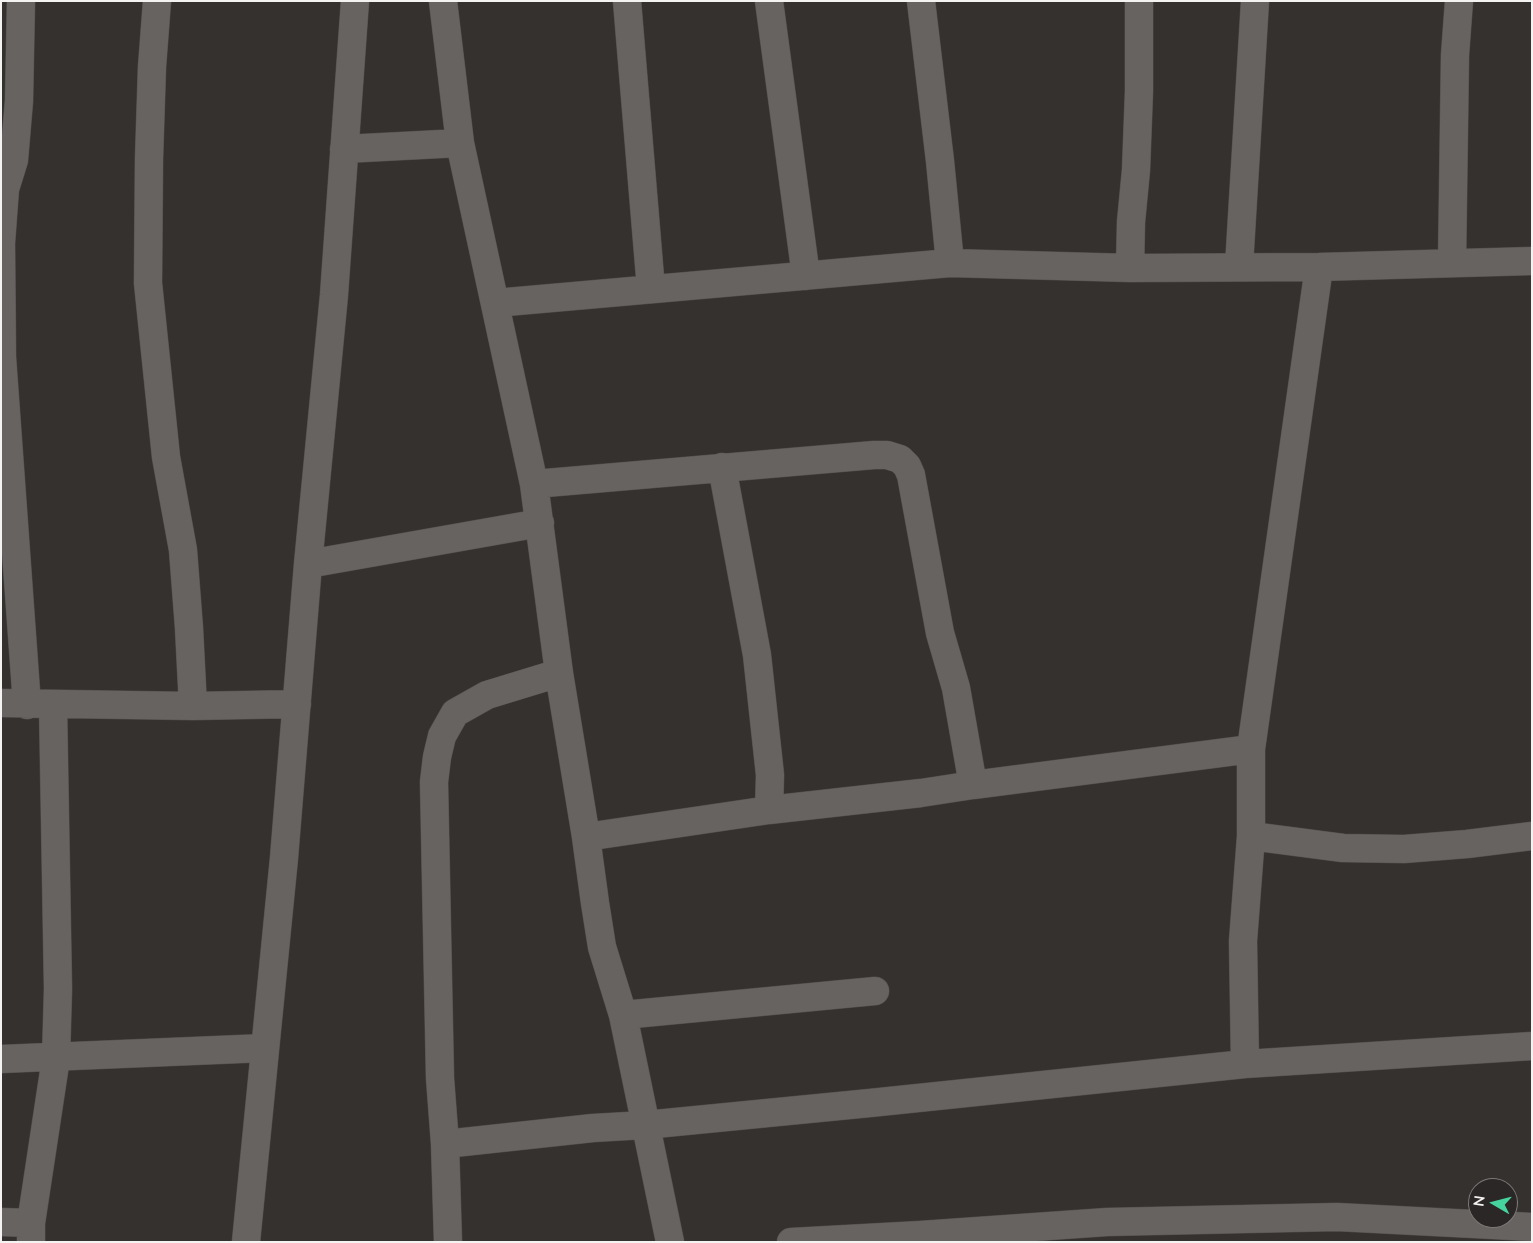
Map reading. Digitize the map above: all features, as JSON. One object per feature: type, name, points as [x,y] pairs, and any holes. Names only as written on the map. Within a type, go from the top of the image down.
[{"type":"street","points":[[1,1222],[31,1232],[56,1058],[58,989],[27,704],[2,358],[3,189],[14,160],[19,101],[21,1]]},
{"type":"street","points":[[157,1],[151,86],[148,283],[166,458],[183,550],[193,706]]},
{"type":"street","points":[[246,1242],[333,306],[355,1]]},
{"type":"street","points":[[442,1],[460,143],[534,484],[559,673],[602,947],[624,1015],[670,1242]]},
{"type":"street","points":[[627,1],[651,289]]},
{"type":"street","points":[[769,1],[806,276]]},
{"type":"street","points":[[921,1],[950,263]]},
{"type":"street","points":[[1130,268],[1139,101],[1139,1]]},
{"type":"street","points":[[1239,266],[1255,1]]},
{"type":"street","points":[[1452,263],[1455,55],[1459,1]]},
{"type":"street","points":[[344,149],[460,143]]},
{"type":"street","points":[[495,302],[950,263],[1130,268],[1319,267],[1532,261]]},
{"type":"street","points":[[1245,1064],[1243,941],[1251,836],[1251,749],[1319,267]]},
{"type":"street","points":[[534,484],[874,454],[900,459],[907,466],[911,476],[940,632],[956,688],[973,785]]},
{"type":"street","points":[[722,467],[757,655],[770,775],[769,810]]},
{"type":"street","points":[[308,564],[540,523]]},
{"type":"street","points":[[448,1242],[445,1144],[440,1078],[434,782],[437,757],[442,736],[455,713],[487,694],[559,673]]},
{"type":"street","points":[[27,704],[193,706],[297,704]]},
{"type":"street","points":[[586,837],[769,810],[920,793],[1251,749]]},
{"type":"street","points":[[1251,836],[1343,848],[1404,849],[1532,836]]},
{"type":"street","points":[[624,1015],[875,991]]},
{"type":"street","points":[[445,1144],[1245,1064],[1532,1046]]},
{"type":"street","points":[[1,1059],[265,1048]]},
{"type":"street","points":[[791,1242],[1107,1222],[1337,1216],[1532,1226]]}]
